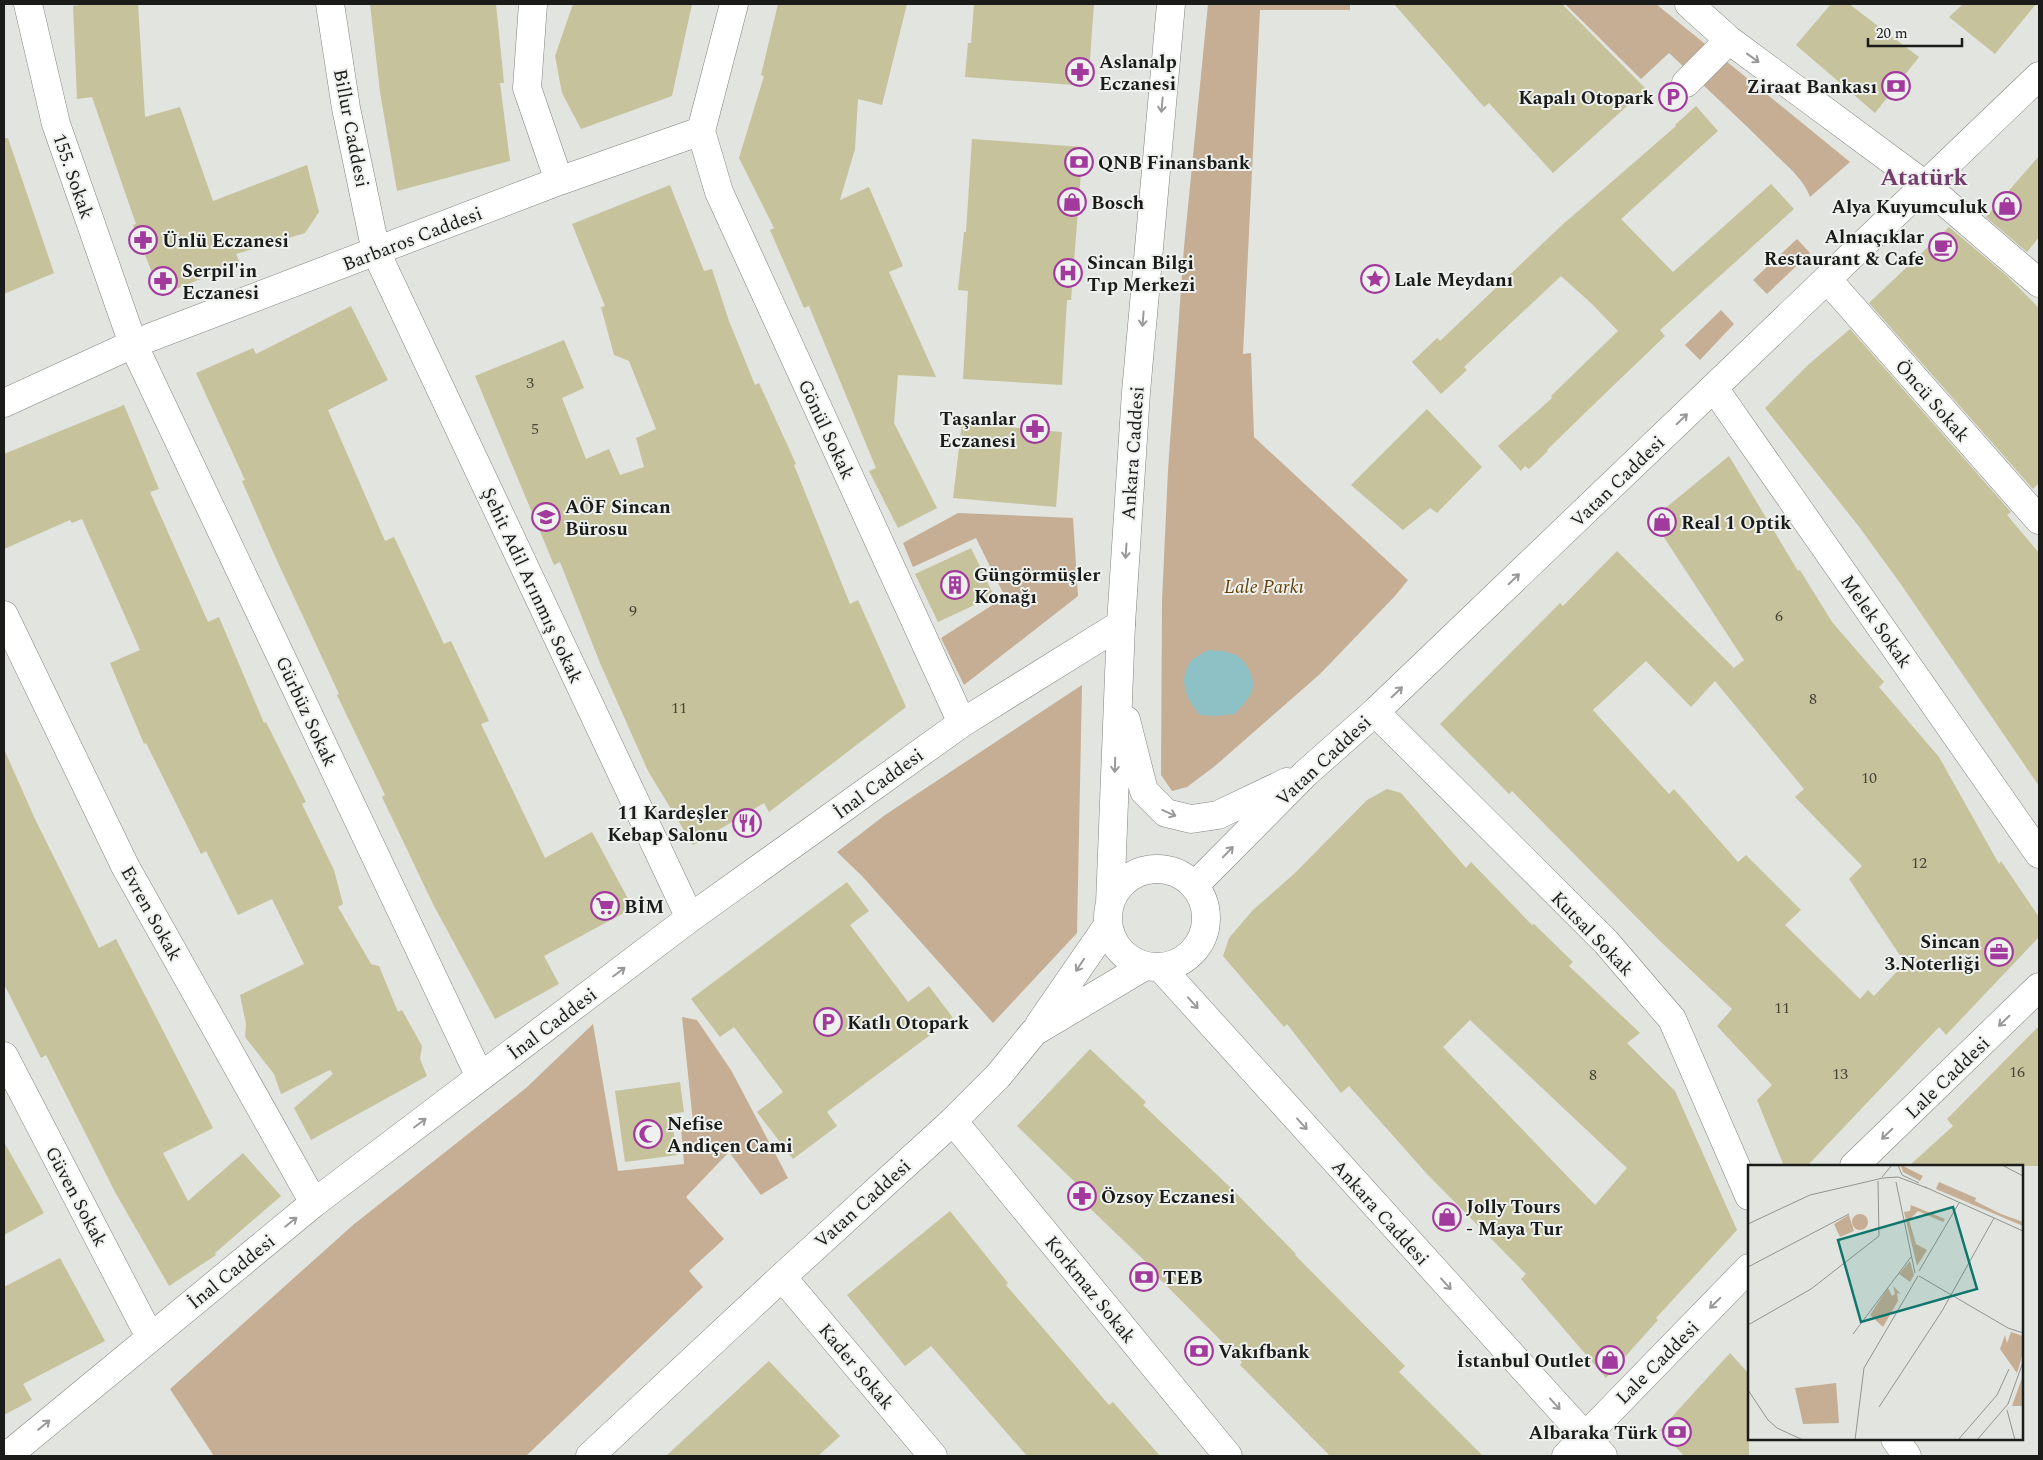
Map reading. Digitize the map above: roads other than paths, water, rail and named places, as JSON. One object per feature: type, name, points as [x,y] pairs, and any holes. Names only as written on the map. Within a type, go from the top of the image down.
[{"type":"street","name":"155. Sokak","points":[[28,4],[56,124],[133,344]]},
{"type":"street","name":"Billur Caddesi","points":[[330,4],[346,108],[376,252]]},
{"type":"street","points":[[533,4],[527,88],[559,181]]},
{"type":"street","points":[[701,131],[734,4]]},
{"type":"street","name":"Ankara Caddesi","points":[[1109,914],[1121,624],[1136,392],[1171,4]]},
{"type":"street","points":[[1689,4],[1729,40],[1925,185],[2039,283]]},
{"type":"street","points":[[1686,83],[1729,40]]},
{"type":"street","name":"Vatan Caddesi","points":[[1194,886],[1306,773],[1376,712],[1925,185],[2035,88]]},
{"type":"street","name":"Barbaros Caddesi","points":[[4,403],[133,344],[559,181],[701,131]]},
{"type":"street","name":"Gönül Sokak","points":[[701,131],[719,192],[962,723]]},
{"type":"street","name":"Şehit Adil Arınmış Sokak","points":[[376,252],[690,918]]},
{"type":"street","name":"Öncü Sokak","points":[[1828,279],[2039,520]]},
{"type":"street","name":"Gürbüz Sokak","points":[[133,344],[480,1077]]},
{"type":"street","name":"Melek Sokak","points":[[1714,388],[2039,854]]},
{"type":"street","name":"Evren Sokak","points":[[4,615],[125,866],[314,1203]]},
{"type":"street","name":"İnal Caddesi","points":[[7,1456],[314,1203],[690,918],[962,723],[1121,624]]},
{"type":"street","points":[[1118,692],[1144,791],[1166,813],[1190,819],[1218,815],[1306,773]]},
{"type":"street","name":"Kutsal Sokak","points":[[1376,712],[1606,942],[1672,1018],[1748,1194]]},
{"type":"street","points":[[1034,1032],[1109,914],[1116,890],[1126,879],[1139,872],[1154,870],[1169,871],[1183,877],[1194,886],[1202,900],[1206,915],[1204,930],[1198,944],[1188,956],[1175,964],[1153,967],[1132,961],[1120,951],[1112,939],[1109,914]]},
{"type":"street","name":"Ankara Caddesi","points":[[1153,967],[1603,1456]]},
{"type":"street","name":"Vatan Caddesi","points":[[590,1456],[953,1121],[998,1076],[1034,1032],[1153,967]]},
{"type":"street","name":"Lale Caddesi","points":[[1855,1165],[2039,987]]},
{"type":"street","name":"Güven Sokak","points":[[4,1056],[150,1337]]},
{"type":"street","name":"Korkmaz Sokak","points":[[953,1121],[1228,1456]]},
{"type":"street","name":"Lale Caddesi","points":[[1566,1456],[1748,1269]]},
{"type":"street","name":"Kader Sokak","points":[[782,1277],[933,1456]]},
{"type":"street","points":[[1896,1440],[1906,1456]]},
{"type":"water","points":[[1208,650],[1233,654],[1243,660],[1251,674],[1252,691],[1235,714],[1200,715],[1191,703],[1185,690],[1185,675],[1191,661]]},
{"type":"place","name":"Aslanalp Eczanesi","points":[[1080,72]]},
{"type":"place","name":"Ziraat Bankası","points":[[1896,86]]},
{"type":"place","name":"Kapalı Otopark","points":[[1673,97]]},
{"type":"place","name":"QNB Finansbank","points":[[1079,162]]},
{"type":"place","name":"Bosch","points":[[1072,202]]},
{"type":"place","name":"Alya Kuyumculuk","points":[[2007,206]]},
{"type":"place","name":"Ünlü Eczanesi","points":[[143,240]]},
{"type":"place","name":"Alnıaçıklar Restaurant & Cafe","points":[[1943,247]]},
{"type":"place","name":"Sincan Bilgi Tıp Merkezi","points":[[1068,273]]},
{"type":"place","name":"Lale Meydanı","points":[[1375,279]]},
{"type":"place","name":"Serpil'in Eczanesi","points":[[163,281]]},
{"type":"place","name":"Taşanlar Eczanesi","points":[[1035,429]]},
{"type":"place","name":"AÖF Sincan Bürosu","points":[[546,517]]},
{"type":"place","name":"Real 1 Optik","points":[[1662,522]]},
{"type":"place","name":"Güngörmüşler Konağı","points":[[955,585]]},
{"type":"place","name":"11 Kardeşler Kebap Salonu","points":[[747,823]]},
{"type":"place","name":"BİM","points":[[605,906]]},
{"type":"place","name":"Sincan 3.Noterliği","points":[[1999,952]]},
{"type":"place","name":"Katlı Otopark","points":[[828,1022]]},
{"type":"place","name":"Nefise Andiçen Cami","points":[[648,1134]]},
{"type":"place","name":"Özsoy Eczanesi","points":[[1082,1196]]},
{"type":"place","name":"Jolly Tours - Maya Tur","points":[[1447,1217]]},
{"type":"place","name":"TEB","points":[[1144,1277]]},
{"type":"place","name":"Vakıfbank","points":[[1199,1351]]},
{"type":"place","name":"İstanbul Outlet","points":[[1610,1360]]},
{"type":"place","name":"Albaraka Türk","points":[[1677,1432]]},
{"type":"district","name":"Atatürk","points":[[1924,177]]},
{"type":"park label","name":"Lale Parkı","points":[[1264,586]]}]
